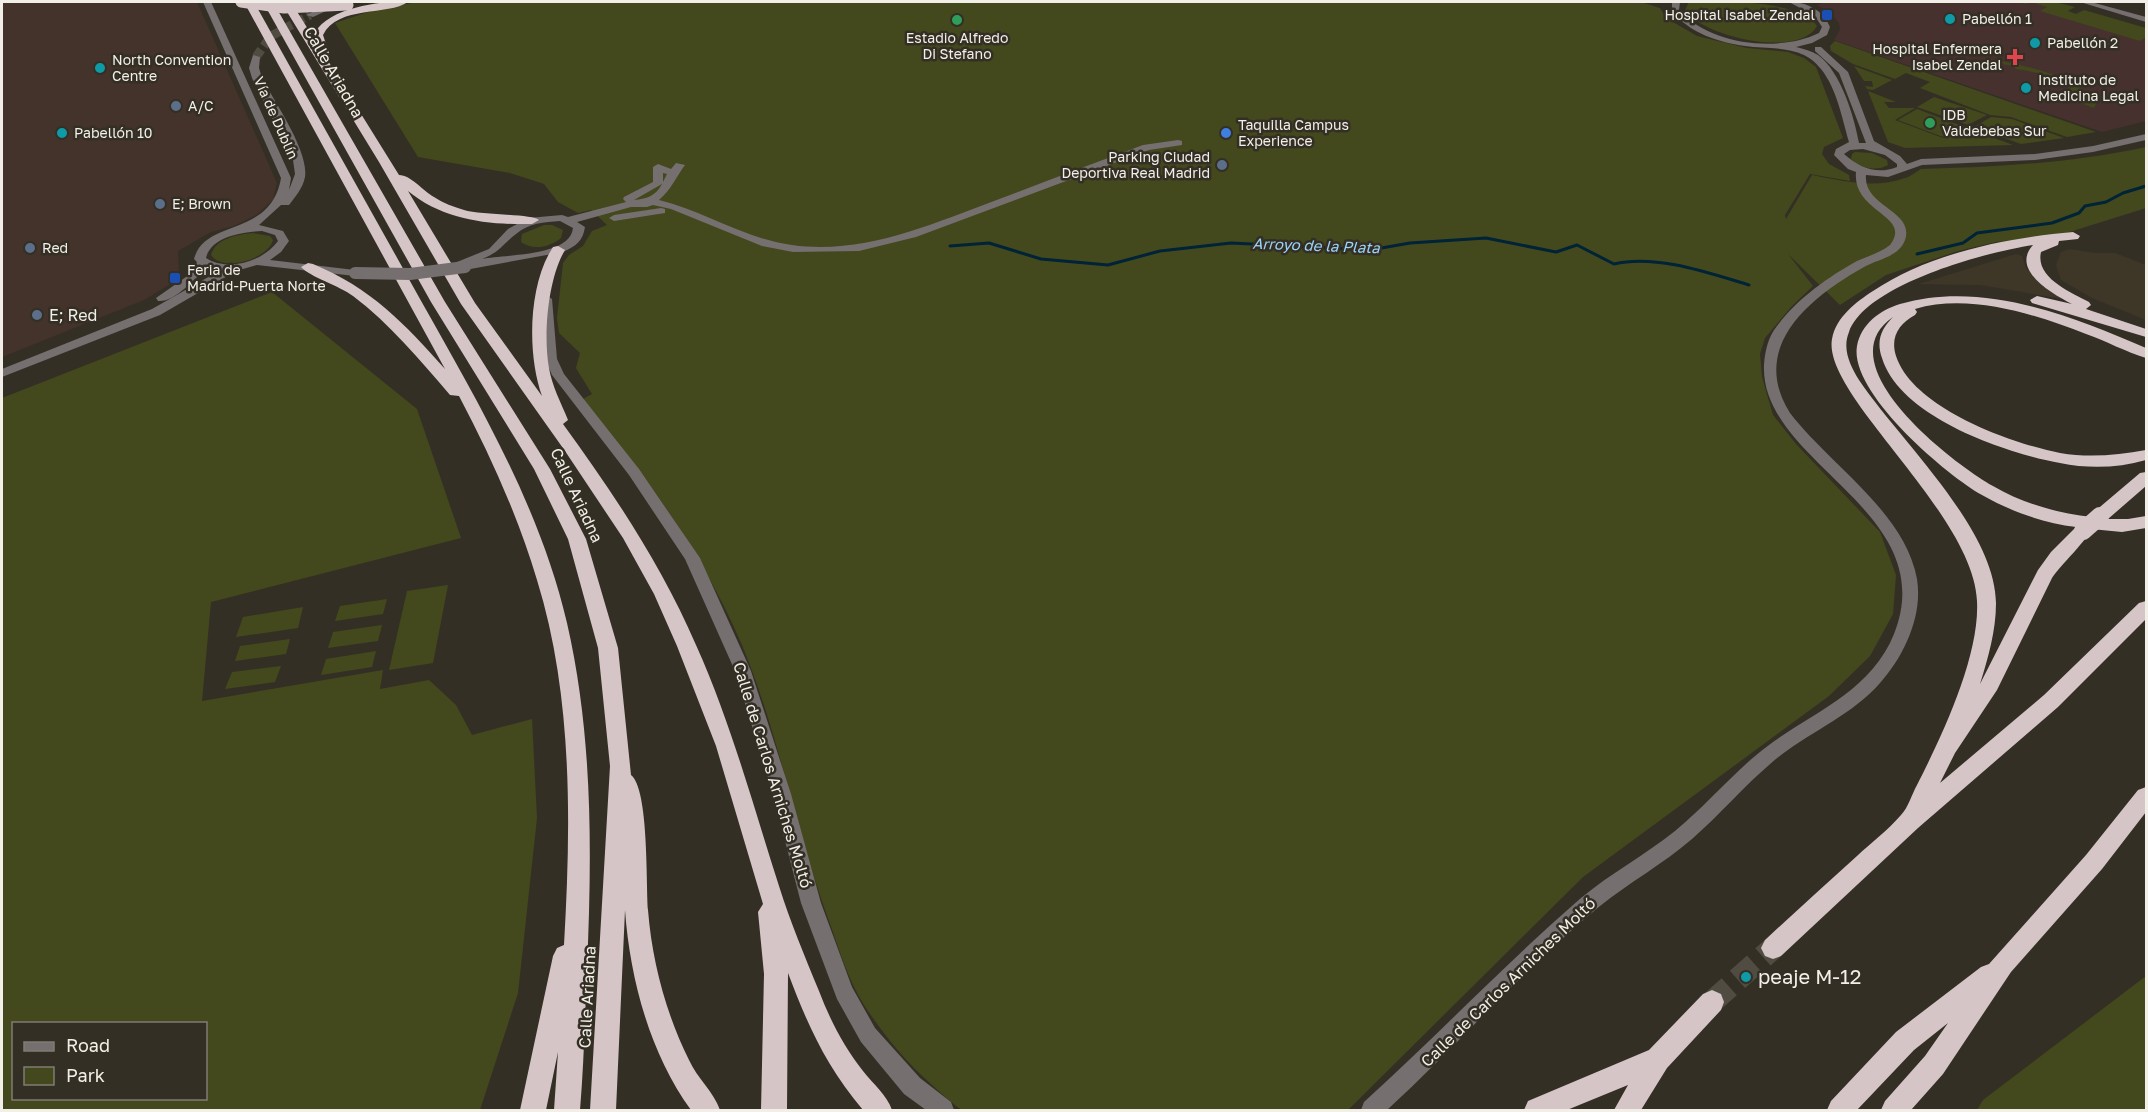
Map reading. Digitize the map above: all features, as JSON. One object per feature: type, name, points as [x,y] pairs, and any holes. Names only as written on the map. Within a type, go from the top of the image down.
[{"type":"highway","points":[[242,2],[284,8],[376,2]]},
{"type":"highway","name":"Calle Ariadna","points":[[249,2],[476,414],[529,526],[558,624],[569,686],[578,772],[577,902],[567,1110]]},
{"type":"highway","name":"Calle Ariadna","points":[[268,2],[438,302],[542,469],[577,539],[608,648],[621,765],[603,1110]]},
{"type":"highway","points":[[286,2],[385,162],[468,304],[571,447],[630,535],[663,594],[687,646],[726,746],[768,888],[808,994],[827,1039],[852,1079],[879,1110]]},
{"type":"highway","points":[[336,82],[333,68],[318,39],[320,28],[347,14],[403,2]]},
{"type":"highway","points":[[385,162],[419,195],[445,209],[489,219],[532,220]]},
{"type":"highway","points":[[1910,821],[1947,747],[1980,650],[1987,619],[1984,582],[1971,547],[1844,367],[1839,349],[1840,335],[1853,313],[1876,296],[1908,278],[1944,264],[2006,248],[2076,240],[2039,247],[2032,259],[2036,271],[2060,291],[2145,334]]},
{"type":"highway","points":[[558,250],[552,258],[542,306],[541,367],[547,390],[571,447]]},
{"type":"highway","points":[[308,267],[344,283],[362,296],[423,355],[476,414]]},
{"type":"highway","points":[[1853,380],[1848,347],[1856,327],[1875,309],[1913,296],[1958,291],[2011,295],[2070,308],[2145,334]]},
{"type":"highway","points":[[2146,353],[2046,314],[2014,306],[1929,301],[1905,306],[1887,314],[1873,325],[1864,353],[1866,366],[1874,382],[1893,409],[1954,471],[1991,494],[2033,512],[2083,524],[2115,526],[2146,522]]},
{"type":"highway","points":[[1966,302],[1931,306],[1908,313],[1899,319],[1888,333],[1887,358],[1899,378],[1911,390],[1939,412],[1972,429],[2059,458],[2096,461],[2122,460],[2146,455]]},
{"type":"highway","points":[[2024,448],[2096,456],[2121,453],[2146,445]]},
{"type":"highway","points":[[1947,747],[1990,685],[2044,575],[2057,557],[2083,531],[2146,477]]},
{"type":"highway","points":[[1773,948],[1910,821],[2051,701],[2146,608]]},
{"type":"highway","points":[[621,765],[633,806],[638,927],[644,965],[657,1014],[680,1070],[706,1110]]},
{"type":"highway","points":[[1894,1110],[1934,1065],[2003,964],[2094,862],[2146,796]]},
{"type":"highway","points":[[768,888],[776,974],[774,1110]]},
{"type":"highway","points":[[533,1110],[577,902]]},
{"type":"highway","points":[[1840,1110],[1905,1041],[2003,964]]},
{"type":"highway","points":[[1627,1110],[1658,1059],[1712,1002]]},
{"type":"highway","points":[[1537,1110],[1658,1059]]},
{"type":"street","name":"Vía de Dublín","points":[[203,263],[200,256],[206,246],[219,237],[238,231],[266,217],[281,198],[286,178],[207,2]]},
{"type":"street","points":[[1672,3],[1677,14],[1685,22],[1707,33],[1749,44],[1782,45],[1815,39],[1825,31],[1825,23],[1819,15],[1799,2]]},
{"type":"street","points":[[2084,2],[2146,20]]},
{"type":"street","points":[[2103,2],[2146,14]]},
{"type":"street","points":[[310,15],[347,3]]},
{"type":"street","points":[[1815,39],[1816,47],[1843,72],[1870,142],[1878,149]]},
{"type":"street","points":[[1782,45],[1810,54],[1827,70],[1845,112],[1854,142],[1850,147]]},
{"type":"street","points":[[256,57],[254,68],[257,78],[292,146],[300,168],[299,181],[289,198],[266,217]]},
{"type":"street","points":[[2146,129],[2072,146],[2027,151],[1924,157],[1850,147],[1840,151],[1840,159],[1861,171],[1888,174],[1921,162],[2062,154],[2146,137]]},
{"type":"street","points":[[1148,147],[1162,133]]},
{"type":"street","points":[[464,264],[488,254],[507,239],[512,231],[532,220],[553,218],[570,220],[636,202],[651,201],[675,207],[762,243],[782,247],[829,250],[859,249],[912,235],[1148,147],[1178,143]]},
{"type":"street","points":[[1892,154],[1902,163],[1902,167]]},
{"type":"street","points":[[668,171],[658,167],[662,186],[675,207]]},
{"type":"street","name":"Calle de Carlos Arniches Moltó","points":[[1372,1110],[1593,900],[1683,835],[1734,785],[1776,750],[1860,693],[1874,679],[1893,653],[1904,628],[1910,602],[1910,584],[1903,557],[1895,540],[1862,499],[1794,428],[1774,396],[1771,380],[1775,340],[1797,312],[1848,271],[1889,251],[1899,240],[1901,231],[1895,219],[1871,201],[1861,189],[1859,183],[1861,171]]},
{"type":"street","points":[[660,211],[652,204],[649,197],[662,186]]},
{"type":"street","points":[[597,213],[662,186]]},
{"type":"street","points":[[281,247],[288,253],[306,260],[357,271],[385,276],[419,275],[464,264],[558,250],[576,240],[580,231],[651,201]]},
{"type":"street","points":[[614,218],[660,211],[692,215]]},
{"type":"street","points":[[570,220],[580,231]]},
{"type":"street","points":[[2,364],[140,310],[176,290],[190,279],[203,263],[214,268],[233,268],[257,262],[281,247],[284,241],[278,231],[262,228],[238,231]]},
{"type":"street","points":[[507,239],[508,247],[527,255]]},
{"type":"street","points":[[257,262],[357,271]]},
{"type":"street","points":[[2,373],[156,312],[233,268]]},
{"type":"street","name":"Calle de Carlos Arniches Moltó","points":[[549,271],[546,304],[552,359],[555,367],[568,389],[634,472],[674,528],[692,558],[718,613],[743,671],[776,774],[811,903],[844,992],[868,1035],[912,1086],[943,1110]]},
{"type":"shaded area","points":[[2,2],[197,2],[277,183],[273,200],[256,215],[234,226],[211,232],[178,251],[179,271],[172,283],[144,300],[2,357]]},
{"type":"shaded area","name":"Hospital Enfermera Isabel Zendal","points":[[1826,2],[2035,2],[2146,35],[2146,121],[2102,132],[1834,40],[1840,30],[1839,23],[1831,14],[1817,5]]},
{"type":"shaded area","points":[[2070,249],[2115,253],[2146,265],[2146,320],[2092,298],[2061,280],[2056,265],[2061,252]]},
{"type":"shaded area","points":[[2016,254],[2022,256],[2026,268],[2039,282],[2063,299],[1980,285],[1919,284]]},
{"type":"green space","points":[[417,2],[1641,2],[1660,8],[1666,18],[1697,36],[1747,48],[1788,52],[1804,58],[1816,67],[1843,138],[1824,147],[1822,154],[1829,164],[1849,175],[1850,181],[1810,174],[1785,215],[1786,219],[1812,175],[1859,183],[1882,183],[1907,177],[1921,169],[2034,163],[2090,157],[2146,147],[2146,208],[2063,234],[1996,242],[1958,251],[1886,275],[1840,305],[1788,254],[1813,286],[1792,306],[1765,338],[1760,354],[1762,377],[1773,415],[1796,444],[1880,532],[1896,575],[1893,614],[1870,656],[1829,696],[1583,877],[1348,1110],[962,1110],[903,1057],[858,995],[844,964],[817,887],[767,713],[727,611],[672,516],[583,399],[592,394],[576,368],[580,353],[559,333],[557,318],[563,263],[569,255],[583,246],[592,231],[607,225],[591,210],[578,213],[558,202],[544,184],[510,173],[418,157],[335,23],[374,10]]},
{"type":"green space","points":[[1689,2],[1740,2],[1778,7],[1808,17],[1817,26],[1807,36],[1791,41],[1772,43],[1751,40],[1730,36],[1695,20],[1685,10]]},
{"type":"green space","points":[[2031,2],[2055,2],[2075,7],[2068,11],[2076,14],[2084,10],[2146,28],[2146,37],[2140,41],[2040,11],[2047,7]]},
{"type":"green space","points":[[1835,41],[2096,132],[2067,137],[2011,117],[1990,115],[1920,88],[1930,82],[1906,73],[1895,79],[1853,64],[1831,51],[1830,46]]},
{"type":"green space","points":[[1983,58],[2019,65],[2060,77],[2080,87],[2097,102],[2094,108],[2077,102],[2069,87],[2061,82],[2033,72],[2016,69],[2014,66],[1988,62]]},
{"type":"green space","points":[[1854,66],[1892,80],[1873,90],[1867,89],[1865,86],[1873,87],[1872,81],[1864,81]]},
{"type":"green space","points":[[1868,91],[1896,102],[1884,102],[1889,108],[1915,108],[1895,120],[1943,138],[1964,127],[2013,145],[1905,148],[1888,142]]},
{"type":"green space","points":[[1934,97],[1987,115],[1968,125],[1917,107]]},
{"type":"green space","name":"IDB Valdebebas Sur","points":[[1917,109],[1962,126],[1943,137],[1898,120]]},
{"type":"green space","points":[[1991,117],[2012,119],[2064,138],[2021,144],[1974,127]]},
{"type":"green space","points":[[1855,152],[1872,153],[1887,160],[1888,165],[1874,169],[1864,167],[1851,159]]},
{"type":"green space","points":[[544,225],[552,225],[563,230],[561,238],[541,247],[521,242],[522,234]]},
{"type":"green space","points":[[252,233],[270,236],[273,240],[263,253],[254,258],[225,263],[211,255],[222,241]]},
{"type":"green space","points":[[272,292],[417,409],[461,538],[211,602],[202,701],[383,670],[380,689],[429,680],[456,705],[472,735],[532,719],[537,818],[518,993],[480,1110],[2,1110],[2,398]]},
{"type":"green space","points":[[448,585],[433,663],[389,670],[407,591]]},
{"type":"green space","points":[[387,599],[383,614],[335,621],[340,606]]},
{"type":"green space","points":[[303,607],[298,628],[236,637],[243,617]]},
{"type":"green space","points":[[382,625],[378,641],[328,648],[333,632]]},
{"type":"green space","points":[[290,639],[286,654],[235,661],[240,646]]},
{"type":"green space","points":[[376,651],[372,667],[321,675],[326,659]]},
{"type":"green space","points":[[281,666],[275,682],[225,689],[232,672]]},
{"type":"green space","points":[[2146,976],[2146,1110],[1977,1110],[1983,1100]]},
{"type":"waterway","name":"Arroyo de la Plata","points":[[1917,254],[1963,243],[1977,233],[2052,223],[2079,213],[2085,206],[2106,202],[2123,193],[2146,186],[2141,187]]},
{"type":"waterway","name":"Arroyo de la Plata","points":[[950,246],[989,243],[1041,259],[1108,265],[1160,251],[1231,243],[1370,250],[1410,243],[1486,238],[1556,252],[1577,245],[1614,264],[1647,261],[1665,263],[1700,270],[1749,285]]},
{"type":"tunnel","points":[[256,57],[271,36],[310,15]]},
{"type":"tunnel","points":[[1712,1002],[1773,948]]},
{"type":"place","name":"Hospital Isabel Zendal","points":[[1827,15]]},
{"type":"place","name":"Pabellón 1","points":[[1950,19]]},
{"type":"place","name":"Estadio Alfredo Di Stefano","points":[[957,20]]},
{"type":"place","name":"Pabellón 2","points":[[2035,43]]},
{"type":"place","name":"Hospital Enfermera Isabel Zendal","points":[[2015,57]]},
{"type":"place","name":"North Convention Centre","points":[[100,68]]},
{"type":"place","name":"Instituto de Medicina Legal","points":[[2026,88]]},
{"type":"place","name":"A/C","points":[[176,106]]},
{"type":"place","name":"IDB Valdebebas Sur","points":[[1930,123]]},
{"type":"place","name":"Pabellón 10","points":[[62,133]]},
{"type":"place","name":"Taquilla Campus Experience","points":[[1226,133]]},
{"type":"place","name":"Parking Ciudad Deportiva Real Madrid","points":[[1222,165]]},
{"type":"place","name":"E; Brown","points":[[160,204]]},
{"type":"place","name":"Red","points":[[30,248]]},
{"type":"place","name":"Feria de Madrid-Puerta Norte","points":[[175,278]]},
{"type":"place","name":"E; Red","points":[[37,315]]},
{"type":"place","name":"peaje M-12","points":[[1746,977]]}]
